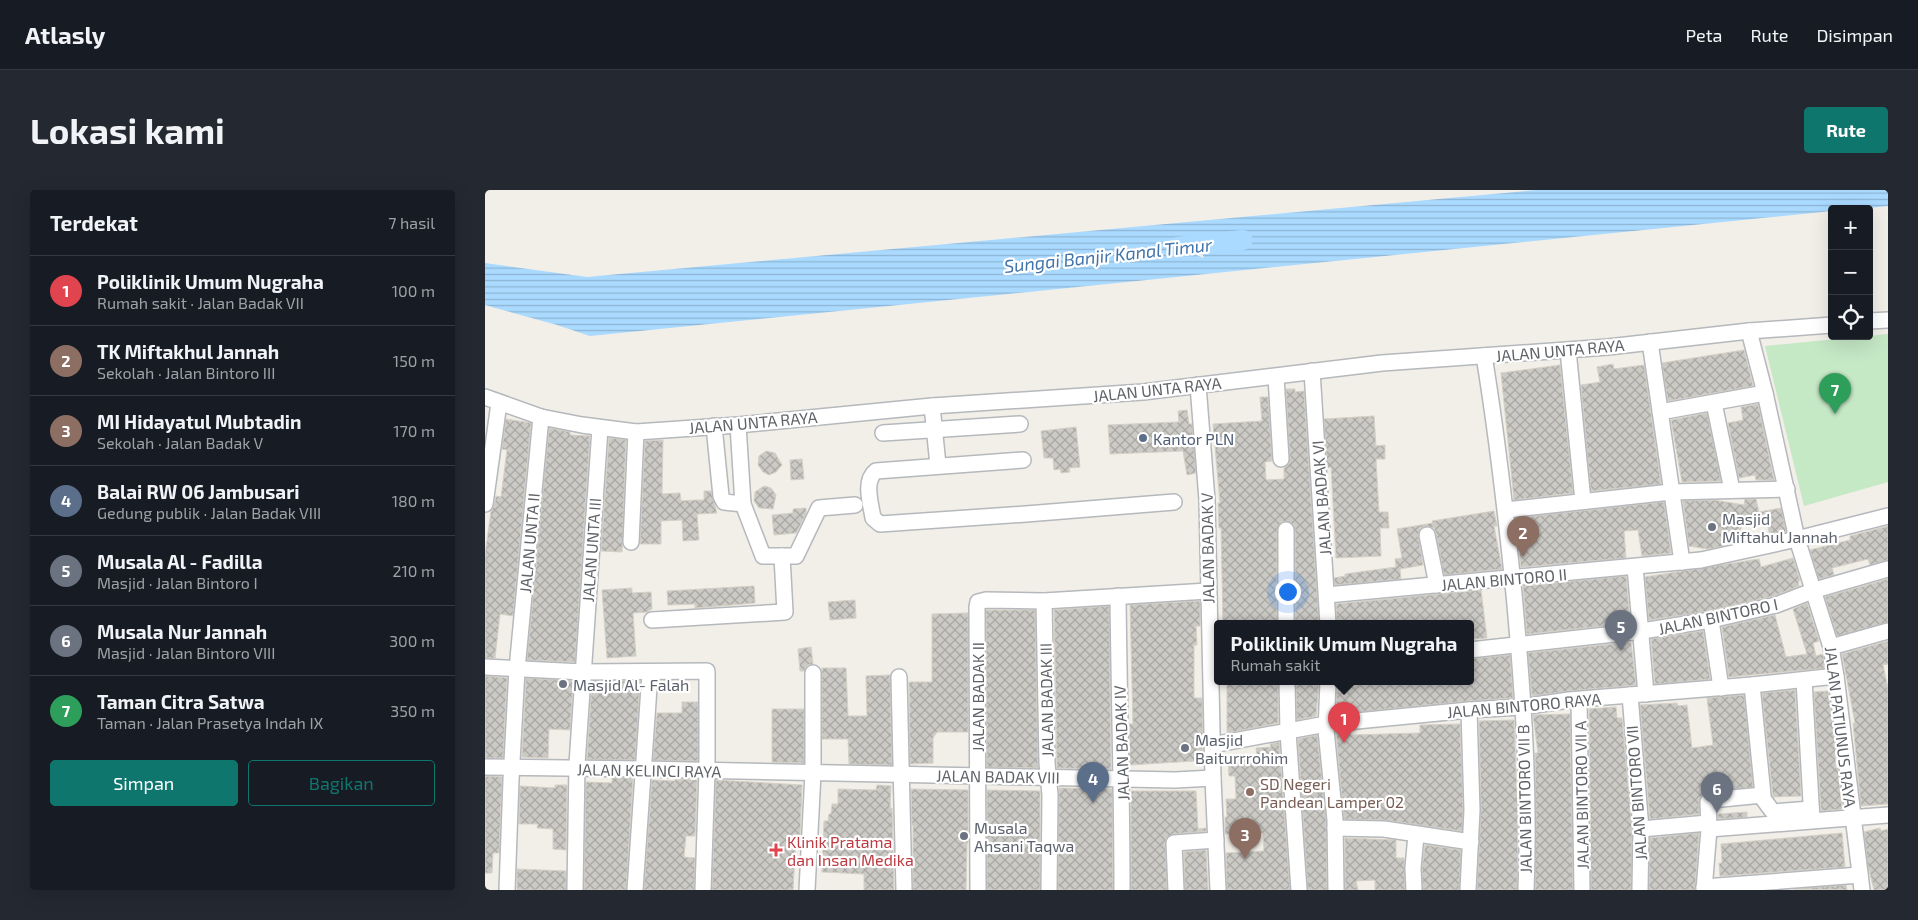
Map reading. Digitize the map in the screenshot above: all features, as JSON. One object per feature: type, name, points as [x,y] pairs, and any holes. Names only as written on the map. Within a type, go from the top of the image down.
[{"type":"street","points":[[1873,321],[1888,320]]},
{"type":"street","name":"JALAN UNTA RAYA","points":[[490,400],[541,417],[600,428],[636,432],[738,425],[931,406],[1101,395],[1276,377],[1382,363],[1568,350],[1828,324]]},
{"type":"street","name":"JALAN PATIUNUS RAYA","points":[[1749,331],[1765,393],[1797,539],[1815,590],[1837,676],[1852,818],[1862,890]]},
{"type":"street","points":[[1649,342],[1682,562]]},
{"type":"street","points":[[1568,350],[1583,501]]},
{"type":"street","name":"JALAN BINTORO VII B","points":[[1484,356],[1506,510],[1519,646],[1528,833],[1526,890]]},
{"type":"street","name":"JALAN BADAK VI","points":[[1312,371],[1328,620]]},
{"type":"street","points":[[1276,377],[1281,459]]},
{"type":"street","name":"JALAN BADAK V","points":[[1198,385],[1207,500],[1213,778],[1218,890]]},
{"type":"street","points":[[1660,412],[1765,393]]},
{"type":"street","points":[[485,504],[490,400]]},
{"type":"street","points":[[1715,403],[1732,490]]},
{"type":"street","points":[[931,406],[937,465]]},
{"type":"street","name":"JALAN UNTA II","points":[[507,890],[517,669],[541,417]]},
{"type":"street","points":[[883,433],[1019,424]]},
{"type":"street","points":[[738,425],[743,504],[763,556],[796,556],[819,508],[855,505]]},
{"type":"street","points":[[714,426],[721,496],[724,502],[743,504]]},
{"type":"street","name":"JALAN UNTA III","points":[[575,890],[577,769],[600,428]]},
{"type":"street","points":[[631,542],[636,432]]},
{"type":"street","points":[[1023,460],[880,470],[872,474],[869,484],[874,520],[880,524],[1174,502]]},
{"type":"street","points":[[1506,510],[1671,492],[1787,489]]},
{"type":"street","name":"JALAN BINTORO II","points":[[1327,595],[1701,560],[1797,539],[1888,516]]},
{"type":"street","points":[[1286,530],[1286,620]]},
{"type":"street","points":[[1427,535],[1437,586]]},
{"type":"street","points":[[652,620],[785,612],[782,556]]},
{"type":"street","points":[[1635,567],[1646,694]]},
{"type":"street","name":"JALAN BINTORO I","points":[[1474,650],[1642,631],[1711,620],[1776,605],[1815,590],[1888,569]]},
{"type":"street","points":[[1044,601],[1208,591]]},
{"type":"street","name":"JALAN BADAK IV","points":[[1119,596],[1122,890]]},
{"type":"street","name":"JALAN BADAK II","points":[[978,890],[977,607],[980,600],[1044,601]]},
{"type":"street","name":"JALAN BADAK III","points":[[1044,601],[1047,763],[1049,777],[1049,890]]},
{"type":"street","points":[[1711,620],[1721,688]]},
{"type":"street","points":[[1831,647],[1888,631]]},
{"type":"street","points":[[485,667],[583,672],[707,671],[707,771],[703,890]]},
{"type":"street","points":[[635,890],[650,672]]},
{"type":"street","points":[[807,890],[813,773],[813,673]]},
{"type":"street","name":"JALAN BINTORO RAYA","points":[[1213,745],[1326,724],[1837,676]]},
{"type":"street","points":[[899,677],[903,774],[904,890]]},
{"type":"street","points":[[1805,680],[1812,815]]},
{"type":"street","points":[[1287,685],[1288,732],[1299,890]]},
{"type":"street","points":[[1328,685],[1326,724],[1335,828],[1336,890]]},
{"type":"street","points":[[1752,685],[1763,792],[1761,796]]},
{"type":"street","name":"JALAN BINTORO VII","points":[[1630,695],[1641,829],[1641,890]]},
{"type":"street","name":"JALAN BINTORO VII A","points":[[1579,700],[1582,890]]},
{"type":"street","points":[[1468,890],[1473,810],[1469,710]]},
{"type":"street","name":"JALAN KELINCI RAYA","points":[[485,767],[813,773]]},
{"type":"street","name":"JALAN BADAK VIII","points":[[813,773],[1175,780],[1213,778]]},
{"type":"street","points":[[1761,796],[1773,812],[1852,818],[1888,815]]},
{"type":"street","points":[[1761,796],[1711,800],[1707,805],[1708,826],[1704,888],[1860,875]]},
{"type":"street","points":[[1641,829],[1708,826],[1812,815]]},
{"type":"street","points":[[1335,828],[1384,829],[1471,842]]},
{"type":"street","points":[[1414,890],[1415,835]]},
{"type":"street","points":[[1176,890],[1174,843],[1215,840]]},
{"type":"green space","points":[[1888,334],[1888,482],[1804,506],[1765,346],[1828,340],[1873,340],[1873,335]]},
{"type":"water","points":[[1536,190],[1888,190],[1888,206],[1873,208],[1873,205],[1828,205],[1828,211],[590,336],[485,305],[485,263],[587,277]],"holes":[[[1229,242],[1231,244],[1215,251],[1209,250],[1202,253],[1204,258],[1192,255],[1187,251],[1201,245]]]},
{"type":"building","points":[[1744,350],[1753,386],[1668,401],[1662,363]]},
{"type":"building","points":[[1613,364],[1614,369],[1644,365],[1661,484],[1591,491],[1581,385],[1600,382],[1597,367]]},
{"type":"building","points":[[1560,365],[1573,493],[1514,500],[1501,373]]},
{"type":"building","points":[[1286,389],[1295,389],[1295,392],[1304,391],[1319,620],[1295,620],[1295,530],[1294,525],[1286,521],[1281,522],[1277,530],[1277,620],[1223,620],[1221,528],[1219,528],[1218,503],[1220,503],[1213,424],[1262,421],[1260,397],[1268,397],[1272,461],[1265,462],[1266,480],[1284,479],[1284,468],[1289,464]]},
{"type":"building","points":[[1758,404],[1774,480],[1756,480],[1755,475],[1739,478],[1728,423],[1743,420],[1741,407]]},
{"type":"building","name":"Kantor PLN","points":[[1187,410],[1189,424],[1192,424],[1196,473],[1187,475],[1183,451],[1110,454],[1108,425],[1179,422],[1178,411]]},
{"type":"building","points":[[1707,413],[1721,481],[1682,482],[1671,420]]},
{"type":"building","points":[[1374,416],[1376,446],[1385,445],[1385,459],[1376,459],[1379,512],[1388,512],[1389,528],[1380,528],[1381,556],[1336,558],[1331,467],[1327,468],[1324,419]]},
{"type":"building","points":[[506,419],[531,423],[513,616],[500,614],[495,658],[485,658],[485,555],[491,511],[496,496],[501,497],[507,450],[502,449]]},
{"type":"building","points":[[1076,427],[1080,467],[1069,468],[1070,472],[1061,473],[1060,469],[1054,470],[1053,458],[1044,458],[1041,431]]},
{"type":"building","points":[[549,428],[570,432],[570,435],[590,436],[575,662],[527,660]]},
{"type":"building","points":[[609,438],[626,440],[622,552],[601,551]]},
{"type":"building","points":[[663,440],[662,494],[680,493],[681,501],[704,500],[704,491],[711,491],[717,513],[697,514],[699,540],[683,541],[682,520],[661,521],[661,544],[640,544],[645,441]]},
{"type":"building","points":[[766,451],[775,453],[782,465],[776,472],[769,475],[763,472],[758,465],[759,456]]},
{"type":"building","points":[[802,459],[804,479],[791,480],[790,460]]},
{"type":"building","points":[[764,486],[771,488],[776,495],[773,509],[759,508],[754,501],[755,492]]},
{"type":"building","name":"Masjid Miftahul Jannah","points":[[1745,499],[1756,499],[1759,512],[1781,508],[1786,532],[1770,535],[1767,524],[1742,522],[1739,540],[1724,538],[1723,546],[1708,549],[1689,546],[1683,501],[1714,500],[1744,505]]},
{"type":"building","points":[[1664,502],[1671,553],[1642,556],[1638,530],[1624,531],[1626,558],[1521,567],[1515,518]]},
{"type":"building","points":[[806,508],[806,514],[796,533],[774,535],[772,515],[793,513],[793,509]]},
{"type":"building","points":[[1494,511],[1497,526],[1494,526],[1502,569],[1444,575],[1436,533],[1434,528],[1426,526],[1420,528],[1418,536],[1423,565],[1400,569],[1401,579],[1335,585],[1334,578],[1345,576],[1345,574],[1396,567],[1395,559],[1402,558],[1397,529]]},
{"type":"building","points":[[1888,526],[1888,560],[1870,565],[1868,559],[1832,568],[1834,575],[1819,579],[1810,550],[1850,540],[1850,536]]},
{"type":"building","points":[[1793,558],[1800,581],[1798,581],[1799,586],[1773,596],[1709,611],[1649,620],[1645,577],[1759,559],[1761,567]]},
{"type":"building","points":[[1626,576],[1630,623],[1527,634],[1523,586]]},
{"type":"building","points":[[1888,579],[1888,622],[1837,636],[1825,597]]},
{"type":"building","points":[[754,586],[755,603],[695,608],[695,604],[668,605],[667,591]]},
{"type":"building","points":[[632,588],[632,593],[651,592],[652,609],[647,612],[633,613],[636,656],[607,658],[602,590]]},
{"type":"building","points":[[1481,590],[1487,638],[1474,639],[1474,620],[1337,620],[1336,604]]},
{"type":"building","points":[[855,600],[856,618],[830,620],[828,602]]},
{"type":"building","points":[[1200,601],[1200,626],[1196,626],[1197,645],[1194,645],[1194,698],[1202,698],[1203,765],[1195,765],[1195,761],[1130,765],[1129,724],[1133,724],[1130,605]]},
{"type":"building","points":[[1807,603],[1819,641],[1813,643],[1816,656],[1823,654],[1825,668],[1729,677],[1722,627],[1775,615],[1786,657],[1807,654],[1793,609]]},
{"type":"building","points":[[1109,606],[1111,769],[1057,768],[1054,610]]},
{"type":"building","points":[[986,610],[1035,610],[1038,768],[987,767]]},
{"type":"building","points":[[968,613],[968,732],[937,732],[933,738],[933,763],[910,764],[909,682],[932,682],[932,614]]},
{"type":"building","points":[[1703,631],[1710,679],[1655,684],[1651,639]]},
{"type":"building","points":[[1888,641],[1888,664],[1883,665],[1888,688],[1888,804],[1861,806],[1853,723],[1855,723],[1842,654]]},
{"type":"building","points":[[1631,642],[1636,685],[1532,696],[1528,653]]},
{"type":"building","points":[[811,647],[813,664],[808,665],[804,671],[800,671],[798,649]]},
{"type":"building","points":[[1510,655],[1513,698],[1336,714],[1337,685],[1474,685],[1474,659]]},
{"type":"building","points":[[822,668],[846,668],[848,716],[867,716],[866,676],[890,675],[892,765],[849,764],[848,739],[822,739]]},
{"type":"building","points":[[485,676],[507,678],[503,758],[485,758]]},
{"type":"building","points":[[526,678],[573,681],[570,730],[549,729],[548,758],[522,757]]},
{"type":"building","points":[[592,681],[640,681],[635,760],[587,759]]},
{"type":"building","points":[[659,681],[673,681],[673,692],[658,692]]},
{"type":"building","points":[[1227,685],[1278,685],[1278,723],[1227,733]]},
{"type":"building","points":[[1296,685],[1319,685],[1316,716],[1297,720]]},
{"type":"building","points":[[1795,690],[1801,796],[1773,797],[1762,693]]},
{"type":"building","points":[[1828,691],[1842,809],[1821,811],[1814,692]]},
{"type":"building","points":[[1744,695],[1753,787],[1706,792],[1699,798],[1699,814],[1650,819],[1640,705],[1677,703],[1678,706],[1687,705],[1692,748],[1713,745],[1707,698]]},
{"type":"building","points":[[682,702],[698,702],[698,761],[653,760],[657,713],[682,713]]},
{"type":"building","points":[[1616,707],[1617,718],[1622,718],[1632,829],[1631,890],[1591,890],[1589,709]]},
{"type":"building","points":[[772,709],[804,709],[804,763],[772,762]]},
{"type":"building","points":[[1570,714],[1573,890],[1535,890],[1535,753],[1538,753],[1533,715]]},
{"type":"building","points":[[1514,720],[1518,816],[1517,890],[1477,890],[1481,810],[1479,721]]},
{"type":"building","points":[[1460,724],[1462,831],[1385,820],[1344,819],[1336,732],[1351,731],[1351,735],[1420,733],[1420,725]]},
{"type":"building","points":[[1317,735],[1326,821],[1327,890],[1308,890],[1298,739]]},
{"type":"building","points":[[1279,742],[1290,890],[1227,890],[1226,853],[1264,851],[1263,833],[1225,834],[1225,817],[1227,817],[1226,799],[1236,799],[1235,776],[1229,776],[1228,759],[1257,757],[1256,748],[1271,747],[1270,744]]},
{"type":"building","points":[[485,776],[502,777],[499,853],[493,853],[492,873],[485,873]]},
{"type":"building","points":[[612,778],[633,778],[626,890],[584,890],[586,782],[612,783]]},
{"type":"building","points":[[675,779],[697,780],[695,836],[686,836],[684,857],[695,858],[694,890],[644,890],[652,780],[675,781]]},
{"type":"building","points":[[716,780],[802,785],[800,836],[796,836],[793,890],[712,890]]},
{"type":"building","points":[[555,785],[567,785],[566,850],[553,849],[553,829],[537,828],[538,824],[519,824],[520,786],[555,788]]},
{"type":"building","points":[[877,785],[891,786],[890,808],[892,808],[894,890],[864,890],[864,874],[822,872],[824,821],[828,821],[832,804],[838,804],[838,789],[876,790]]},
{"type":"building","points":[[1059,788],[1112,789],[1113,890],[1058,890]]},
{"type":"building","points":[[911,789],[968,790],[966,890],[913,890]]},
{"type":"building","points":[[987,790],[1040,791],[1040,890],[987,890]]},
{"type":"building","points":[[1131,791],[1196,791],[1198,829],[1206,828],[1206,831],[1173,834],[1166,838],[1167,890],[1131,890]]},
{"type":"building","points":[[1747,812],[1747,817],[1718,819],[1718,814]]},
{"type":"building","points":[[1880,828],[1881,831],[1888,829],[1888,890],[1874,890],[1868,866],[1864,832]]},
{"type":"building","points":[[1699,833],[1695,890],[1649,890],[1650,838]]},
{"type":"building","points":[[1842,833],[1845,867],[1720,876],[1719,863],[1722,863],[1721,844]]},
{"type":"building","points":[[1345,838],[1396,840],[1396,858],[1404,858],[1405,890],[1375,890],[1375,880],[1356,881],[1358,890],[1345,890]]},
{"type":"building","points":[[1425,845],[1461,850],[1459,890],[1423,890],[1422,868]]},
{"type":"building","points":[[1206,850],[1208,890],[1185,890],[1184,852]]},
{"type":"building","points":[[517,869],[566,871],[566,890],[517,890]]},
{"type":"building","points":[[1846,885],[1847,890],[1794,889]]},
{"type":"waterway","name":"Sungai Banjir Kanal Timur","points":[[1177,247],[1243,240]]},
{"type":"place","name":"Taman Citra Satwa","points":[[1835,414]]},
{"type":"place","name":"Kantor PLN","points":[[1143,438]]},
{"type":"place","name":"Masjid Miftahul Jannah","points":[[1712,527]]},
{"type":"place","name":"TK Miftakhul Jannah","points":[[1523,557]]},
{"type":"place","name":"Musala Al - Fadilla","points":[[1621,651]]},
{"type":"place","name":"Masjid Al- Falah","points":[[563,684]]},
{"type":"place","name":"Poliklinik Umum Nugraha","points":[[1344,743]]},
{"type":"place","name":"Masjid Baiturrrohim","points":[[1185,748]]},
{"type":"place","name":"SD Negeri Pandean Lamper 02","points":[[1250,792]]},
{"type":"place","name":"Balai RW 06 Jambusari","points":[[1093,803]]},
{"type":"place","name":"Musala Nur Jannah","points":[[1717,813]]},
{"type":"place","name":"Musala Ahsani Taqwa","points":[[964,836]]},
{"type":"place","name":"Klinik Pratama dan Insan Medika","points":[[776,850]]},
{"type":"place","name":"MI Hidayatul Mubtadin","points":[[1245,859]]}]
